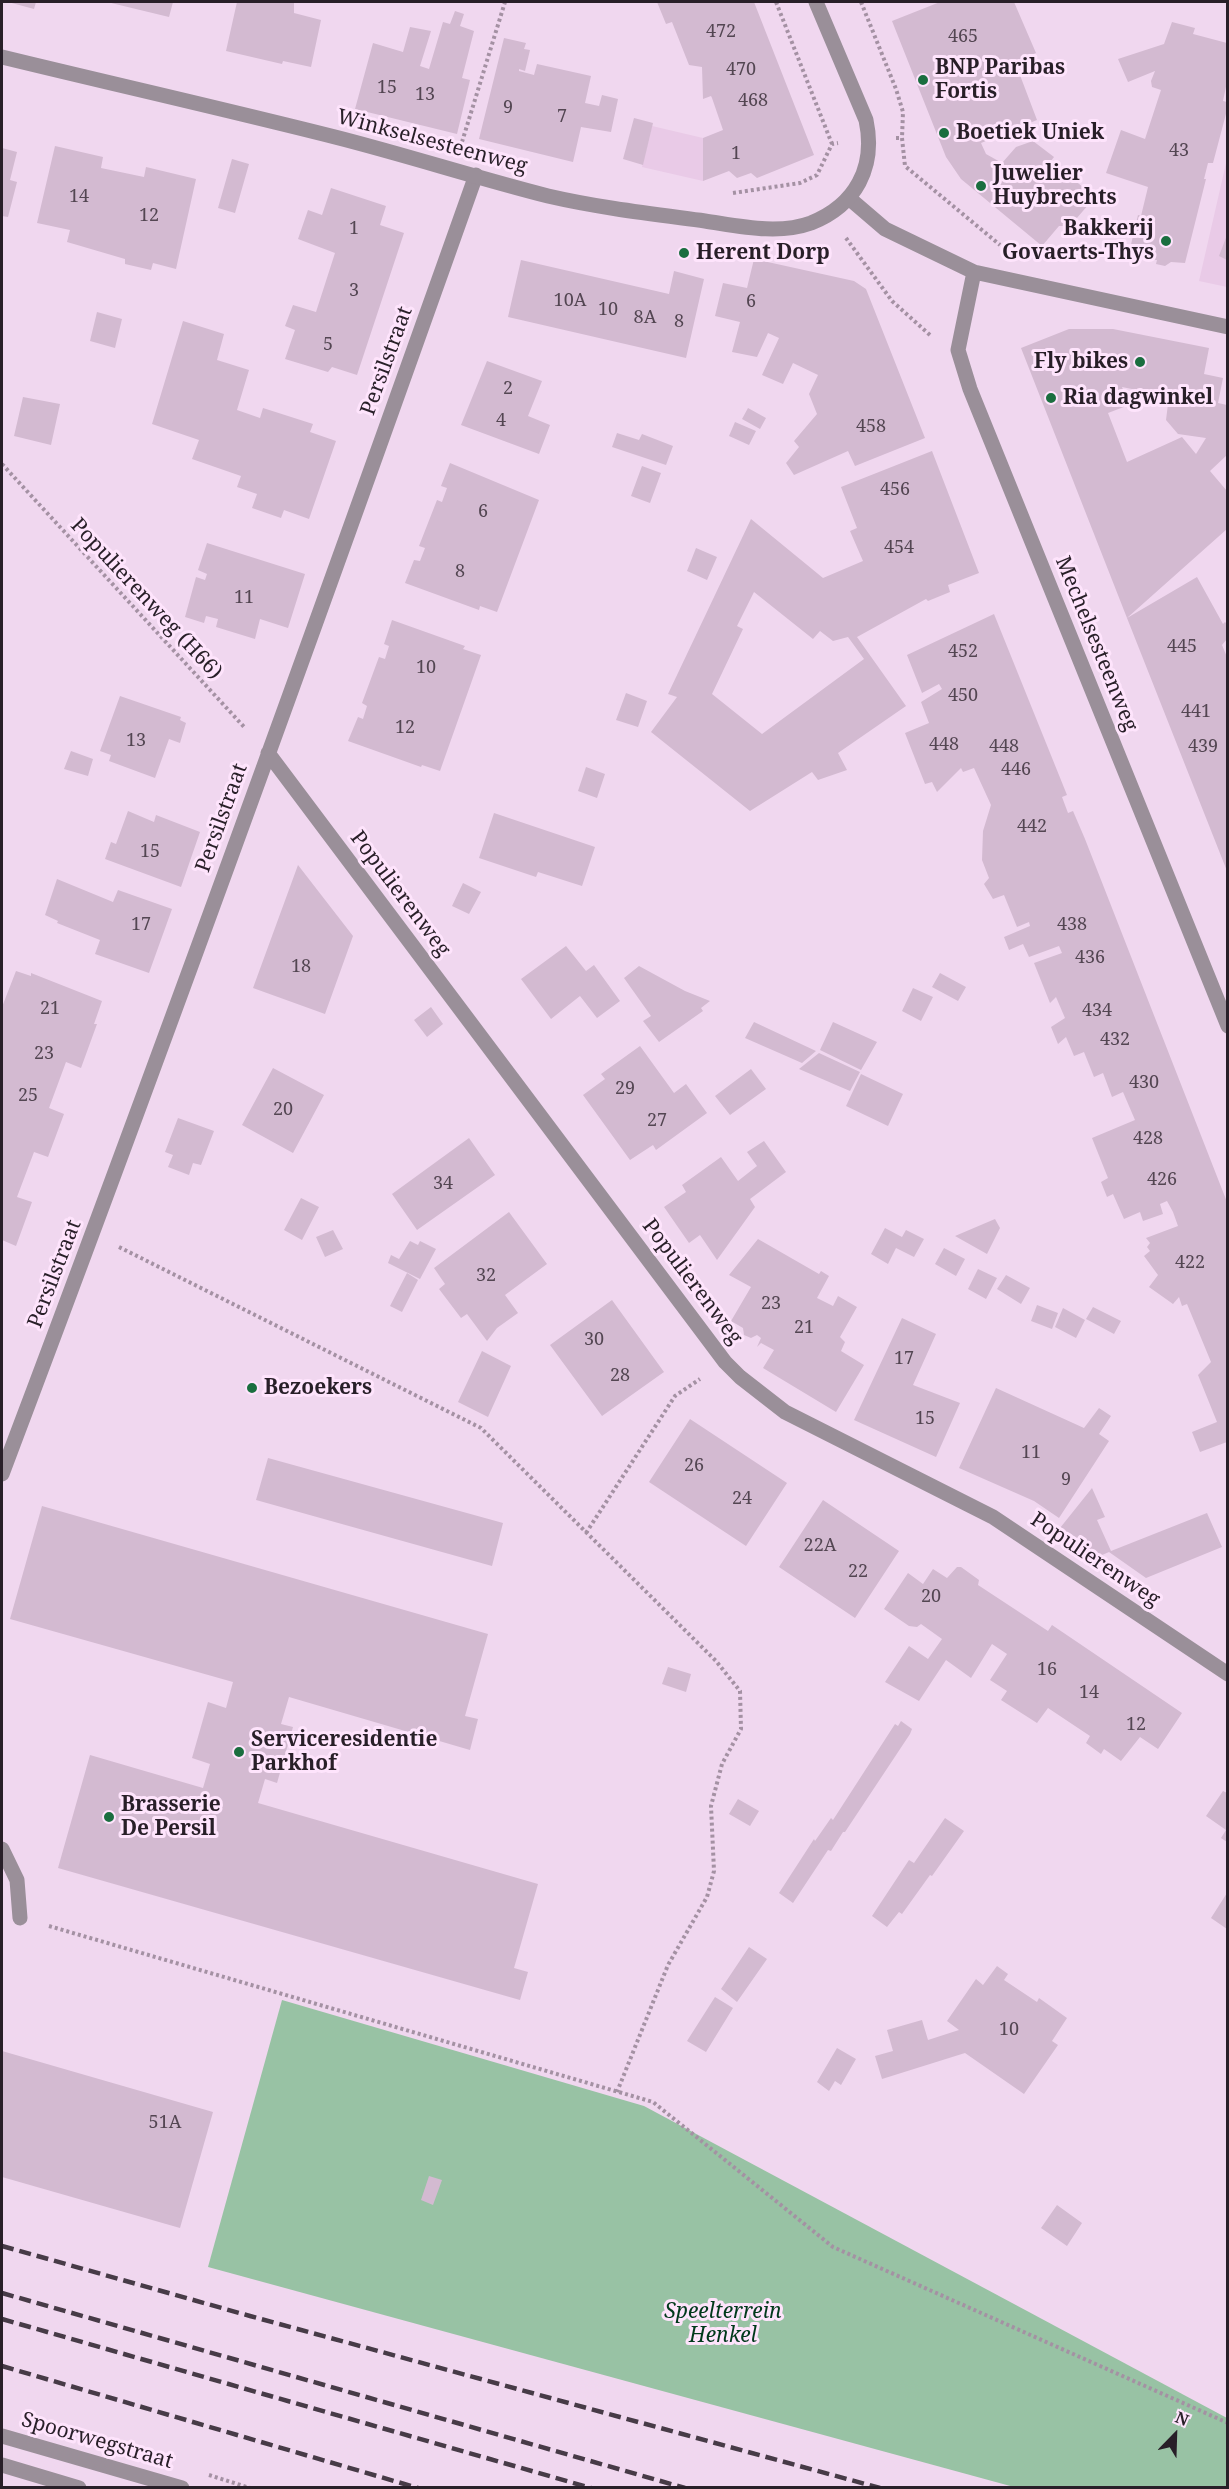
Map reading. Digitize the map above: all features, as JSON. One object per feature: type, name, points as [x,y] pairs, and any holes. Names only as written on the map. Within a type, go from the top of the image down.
[{"type":"street","points":[[816,2],[866,120],[870,140],[868,163],[850,199],[885,229],[974,272],[1227,327]]},
{"type":"street","name":"Winkselsesteenweg","points":[[2,57],[335,137],[548,195],[626,211],[758,228],[788,228],[811,223],[850,199]]},
{"type":"street","name":"Persilstraat","points":[[2,1474],[93,1233],[476,175]]},
{"type":"street","points":[[958,350],[974,272]]},
{"type":"street","name":"Mechelsesteenweg","points":[[958,350],[975,400],[1227,1026]]},
{"type":"street","name":"Populierenweg","points":[[268,753],[725,1362],[740,1377],[785,1412],[993,1517],[1227,1674]]},
{"type":"street","points":[[2,1849],[17,1880],[20,1918]]},
{"type":"street","name":"Spoorwegstraat","points":[[2,2436],[182,2487]]},
{"type":"street","points":[[2,2465],[79,2487]]},
{"type":"path","points":[[454,169],[505,2]]},
{"type":"path","points":[[776,2],[832,144]]},
{"type":"path","points":[[861,2],[903,112],[902,138]]},
{"type":"path","points":[[905,166],[1001,246],[1004,278]]},
{"type":"path","points":[[818,175],[848,242],[892,301],[927,333],[958,350]]},
{"type":"path","name":"Populierenweg (H66)","points":[[2,465],[268,753]]},
{"type":"path","points":[[93,1233],[481,1428],[716,1661],[740,1691],[741,1729],[722,1764],[711,1806],[714,1871],[707,1897],[668,1965],[617,2092]]},
{"type":"path","points":[[586,1533],[675,1396],[725,1362]]},
{"type":"path","points":[[20,1918],[653,2102],[833,2247],[1227,2423]]},
{"type":"shaded area","points":[[652,126],[703,138],[703,181],[642,167]]},
{"type":"shaded area","points":[[1227,159],[1227,287],[1199,281]]},
{"type":"green space","name":"Speelterrein Henkel","points":[[282,2000],[644,2106],[1227,2418],[1227,2487],[1014,2487],[208,2267]]},
{"type":"building","points":[[8,2],[36,2],[34,9]]},
{"type":"building","points":[[107,2],[173,2],[169,17]]},
{"type":"building","points":[[237,2],[294,2],[294,13],[321,20],[311,67],[283,61],[282,64],[226,51]]},
{"type":"building","points":[[657,2],[754,2],[814,155],[757,178],[751,173],[737,178],[729,171],[703,181],[703,138],[723,130],[711,96],[703,99],[702,67],[689,65],[672,22],[666,24]]},
{"type":"building","points":[[940,2],[1014,2],[1036,53],[1015,62],[1037,120],[981,143],[986,154],[1002,163],[1016,147],[1033,141],[1054,157],[1051,161],[1095,197],[1070,226],[1059,226],[1042,246],[961,179],[946,157],[892,21]]},
{"type":"building","points":[[455,11],[464,14],[460,26],[474,31],[462,78],[470,80],[457,134],[355,109],[373,43],[403,52],[410,27],[431,31],[420,66],[429,69],[443,22],[450,24]]},
{"type":"building","points":[[1172,22],[1195,28],[1193,34],[1227,43],[1227,82],[1223,101],[1227,102],[1227,110],[1213,163],[1208,163],[1185,263],[1171,262],[1165,266],[1156,264],[1157,260],[1129,253],[1138,215],[1141,216],[1148,187],[1106,173],[1121,130],[1145,139],[1161,90],[1152,87],[1151,81],[1155,71],[1128,82],[1118,59],[1164,44]]},
{"type":"building","points":[[504,38],[526,43],[524,49],[530,50],[525,71],[519,69],[519,71],[534,75],[537,64],[591,76],[585,103],[599,106],[602,95],[618,99],[611,132],[581,127],[573,162],[479,139]]},
{"type":"building","points":[[634,118],[653,123],[643,165],[623,159]]},
{"type":"building","points":[[55,146],[103,157],[101,168],[144,177],[146,167],[196,179],[176,269],[153,263],[151,270],[125,264],[125,259],[67,242],[70,230],[37,223]]},
{"type":"building","points":[[2,148],[17,152],[10,180],[17,182],[8,217],[2,216]]},
{"type":"building","points":[[232,159],[249,164],[235,213],[218,208]]},
{"type":"building","points":[[331,188],[386,206],[380,225],[404,233],[357,375],[332,367],[328,372],[285,359],[295,330],[285,326],[293,305],[316,312],[335,253],[298,239],[308,210],[322,215]]},
{"type":"building","points":[[1227,235],[1227,260],[1219,256]]},
{"type":"building","points":[[754,259],[854,281],[866,289],[925,438],[855,466],[848,451],[794,475],[786,463],[799,447],[794,441],[817,414],[809,394],[818,375],[793,363],[783,384],[762,375],[779,338],[768,333],[757,357],[732,352],[740,322],[715,316],[723,283],[747,288]]},
{"type":"building","points":[[521,260],[669,294],[674,271],[704,279],[686,358],[508,317]]},
{"type":"building","points":[[97,312],[122,319],[115,348],[90,341]]},
{"type":"building","points":[[183,321],[224,334],[217,360],[249,370],[237,410],[260,418],[263,408],[313,424],[310,432],[336,441],[309,519],[284,510],[281,518],[252,508],[257,494],[237,487],[241,476],[192,459],[199,440],[152,424]]},
{"type":"building","points":[[1069,329],[1113,329],[1209,348],[1204,374],[1223,378],[1218,403],[1227,405],[1227,455],[1210,471],[1227,491],[1227,529],[1127,618],[1021,348]],"holes":[[[1122,387],[1166,396],[1164,403],[1168,404],[1166,420],[1178,434],[1206,438],[1196,454],[1182,437],[1127,462],[1108,413],[1129,405]]]},
{"type":"building","points":[[487,361],[542,381],[528,416],[550,425],[539,454],[461,425]]},
{"type":"building","points":[[23,397],[60,404],[51,445],[14,436]]},
{"type":"building","points":[[748,408],[766,418],[760,429],[742,419]]},
{"type":"building","points":[[735,422],[756,431],[749,445],[729,436]]},
{"type":"building","points":[[617,433],[639,440],[642,434],[673,446],[666,465],[612,447]]},
{"type":"building","points":[[932,451],[979,573],[948,585],[950,592],[928,601],[926,599],[857,637],[906,706],[838,753],[847,770],[818,780],[812,772],[750,811],[651,732],[677,697],[668,694],[751,519],[823,578],[863,561],[850,531],[857,528],[841,487]],"holes":[[[754,592],[813,639],[820,631],[833,641],[848,637],[864,659],[762,734],[712,694],[743,629],[737,626]]]},
{"type":"building","points":[[450,463],[539,500],[497,612],[480,606],[479,610],[405,583],[414,560],[420,561],[425,548],[419,546],[437,500],[442,502],[447,488],[441,486]]},
{"type":"building","points":[[642,466],[661,473],[650,503],[631,496]]},
{"type":"building","points":[[207,543],[305,574],[288,628],[260,619],[255,639],[216,627],[218,619],[206,616],[204,623],[185,617],[196,577],[205,580],[207,574],[198,570]]},
{"type":"building","points":[[696,548],[717,557],[707,580],[687,571]]},
{"type":"building","points":[[1197,577],[1223,624],[1225,622],[1227,624],[1227,639],[1222,645],[1227,657],[1227,871],[1127,618]]},
{"type":"building","points":[[994,614],[1067,795],[1062,797],[1068,813],[1073,811],[1085,839],[1227,1202],[1227,1442],[1200,1452],[1192,1432],[1217,1422],[1198,1375],[1211,1362],[1187,1304],[1182,1306],[1179,1297],[1173,1304],[1149,1287],[1158,1275],[1144,1256],[1150,1251],[1147,1247],[1150,1243],[1146,1238],[1178,1226],[1173,1212],[1167,1201],[1160,1204],[1163,1214],[1143,1221],[1140,1212],[1124,1219],[1113,1194],[1107,1197],[1101,1182],[1108,1178],[1092,1138],[1135,1120],[1123,1092],[1112,1097],[1103,1073],[1094,1077],[1084,1052],[1074,1056],[1066,1037],[1058,1044],[1051,1027],[1065,1018],[1056,997],[1050,1003],[1034,963],[1062,953],[1059,946],[1029,957],[1023,944],[1009,950],[1004,937],[1030,926],[1029,922],[1017,927],[1004,895],[993,899],[984,884],[989,878],[982,860],[983,831],[991,805],[974,768],[963,772],[961,768],[937,792],[932,782],[925,784],[905,733],[929,723],[921,702],[942,689],[939,684],[922,693],[907,655]]},
{"type":"building","points":[[392,620],[465,646],[463,649],[481,655],[440,771],[422,765],[421,767],[348,741],[358,717],[363,719],[367,706],[362,703],[379,657],[385,659],[389,646],[384,644]]},
{"type":"building","points":[[626,693],[647,701],[638,727],[616,720]]},
{"type":"building","points":[[120,696],[181,717],[180,720],[186,723],[180,743],[169,739],[155,778],[109,761],[111,755],[100,751]]},
{"type":"building","points":[[71,751],[93,759],[88,776],[64,769]]},
{"type":"building","points":[[586,767],[605,774],[597,798],[578,791]]},
{"type":"building","points":[[128,811],[154,822],[156,815],[200,832],[181,887],[105,859],[111,842],[116,844]]},
{"type":"building","points":[[494,813],[595,847],[582,886],[538,872],[536,877],[479,858]]},
{"type":"building","points":[[298,865],[353,936],[325,1014],[253,988]]},
{"type":"building","points":[[57,879],[113,902],[118,890],[172,909],[149,973],[95,954],[100,940],[57,923],[58,921],[45,915]]},
{"type":"building","points":[[463,883],[481,892],[469,914],[452,906]]},
{"type":"building","points":[[566,946],[586,971],[594,965],[620,1001],[597,1018],[580,996],[551,1019],[521,979]]},
{"type":"building","points":[[639,966],[685,991],[710,1001],[701,1008],[703,1011],[659,1042],[643,1021],[651,1016],[624,978]]},
{"type":"building","points":[[16,971],[31,976],[31,973],[102,1001],[94,1024],[97,1024],[81,1068],[66,1062],[49,1108],[64,1114],[48,1157],[34,1152],[17,1197],[32,1202],[16,1246],[2,1240],[2,1007]]},
{"type":"building","points":[[940,973],[966,987],[958,1001],[932,987]]},
{"type":"building","points":[[913,988],[933,997],[921,1021],[902,1011]]},
{"type":"building","points":[[431,1007],[443,1024],[427,1037],[414,1020]]},
{"type":"building","points":[[754,1022],[816,1051],[802,1063],[745,1038]]},
{"type":"building","points":[[833,1022],[877,1042],[861,1070],[820,1050]]},
{"type":"building","points":[[640,1046],[674,1093],[686,1084],[707,1113],[656,1150],[653,1145],[630,1160],[583,1095],[605,1079],[601,1074]]},
{"type":"building","points":[[819,1053],[860,1072],[850,1091],[799,1069]]},
{"type":"building","points":[[273,1068],[324,1095],[293,1153],[242,1125]]},
{"type":"building","points":[[751,1069],[766,1089],[730,1115],[715,1096]]},
{"type":"building","points":[[861,1074],[903,1094],[888,1126],[846,1106]]},
{"type":"building","points":[[178,1118],[214,1131],[201,1165],[193,1163],[189,1175],[168,1167],[173,1155],[165,1152]]},
{"type":"building","points":[[469,1138],[495,1175],[417,1230],[392,1194]]},
{"type":"building","points":[[764,1141],[786,1172],[750,1199],[755,1207],[717,1260],[700,1235],[689,1243],[664,1207],[686,1192],[682,1185],[721,1157],[738,1181],[757,1166],[747,1152]]},
{"type":"building","points":[[301,1198],[319,1207],[302,1240],[284,1230]]},
{"type":"building","points":[[509,1212],[547,1264],[505,1295],[518,1313],[497,1328],[487,1341],[467,1314],[461,1318],[439,1289],[445,1284],[434,1268]]},
{"type":"building","points":[[995,1219],[1000,1228],[987,1254],[955,1236]]},
{"type":"building","points":[[885,1228],[902,1237],[906,1230],[924,1239],[914,1257],[896,1248],[888,1264],[871,1254]]},
{"type":"building","points":[[333,1230],[343,1249],[325,1257],[316,1237]]},
{"type":"building","points":[[758,1239],[819,1274],[821,1271],[829,1276],[817,1298],[833,1306],[838,1296],[857,1307],[840,1337],[845,1342],[841,1351],[864,1365],[836,1412],[763,1368],[774,1350],[761,1343],[757,1347],[761,1338],[757,1335],[751,1338],[744,1335],[743,1328],[731,1321],[751,1287],[729,1275]]},
{"type":"building","points":[[410,1241],[418,1245],[420,1241],[436,1249],[420,1279],[388,1263],[391,1255],[399,1259]]},
{"type":"building","points":[[944,1248],[965,1259],[956,1276],[935,1264]]},
{"type":"building","points":[[978,1269],[997,1278],[986,1299],[968,1289]]},
{"type":"building","points":[[407,1273],[418,1280],[402,1312],[390,1306]]},
{"type":"building","points":[[1006,1275],[1030,1288],[1021,1304],[997,1289]]},
{"type":"building","points":[[612,1300],[664,1372],[602,1416],[550,1345]]},
{"type":"building","points":[[1037,1305],[1058,1313],[1052,1329],[1031,1321]]},
{"type":"building","points":[[1093,1307],[1121,1321],[1114,1334],[1086,1319]]},
{"type":"building","points":[[1063,1308],[1085,1320],[1076,1338],[1055,1327]]},
{"type":"building","points":[[902,1318],[936,1334],[913,1385],[960,1403],[936,1457],[854,1420]]},
{"type":"building","points":[[482,1351],[511,1366],[488,1417],[458,1402]]},
{"type":"building","points":[[996,1388],[1084,1428],[1099,1408],[1111,1416],[1099,1434],[1109,1441],[1059,1518],[1034,1501],[959,1468]]},
{"type":"building","points":[[690,1419],[787,1483],[746,1546],[649,1482]]},
{"type":"building","points":[[268,1458],[503,1523],[492,1566],[256,1500]]},
{"type":"building","points":[[1092,1488],[1105,1517],[1097,1520],[1111,1551],[1207,1513],[1222,1547],[1146,1578],[1109,1552],[1093,1559],[1056,1533]]},
{"type":"building","points":[[823,1500],[899,1551],[855,1618],[779,1567]]},
{"type":"building","name":"Serviceresidentie Parkhof","points":[[42,1506],[488,1634],[465,1716],[478,1719],[470,1750],[289,1697],[281,1724],[293,1727],[277,1783],[265,1779],[258,1803],[538,1884],[514,1968],[528,1972],[520,2000],[58,1868],[90,1755],[203,1788],[210,1764],[192,1758],[208,1702],[226,1708],[233,1682],[10,1619]]},
{"type":"building","points":[[957,1567],[961,1567],[979,1580],[978,1585],[1048,1631],[1052,1625],[1182,1713],[1158,1749],[1140,1737],[1121,1761],[1104,1749],[1101,1754],[1086,1743],[1090,1736],[1048,1708],[1037,1723],[1001,1700],[1007,1691],[990,1680],[1007,1654],[992,1644],[971,1678],[946,1660],[919,1701],[885,1682],[909,1646],[928,1659],[942,1639],[921,1624],[917,1627],[909,1626],[884,1609],[908,1573],[923,1584],[933,1569],[947,1578]]},
{"type":"building","points":[[668,1667],[691,1674],[686,1692],[662,1684]]},
{"type":"building","points":[[901,1721],[912,1729],[910,1734],[845,1832],[831,1851],[828,1850],[793,1903],[779,1893],[814,1839],[815,1841],[831,1818],[833,1820],[895,1724],[898,1726]]},
{"type":"building","points":[[1223,1791],[1227,1793],[1227,1842],[1221,1838],[1226,1830],[1206,1816]]},
{"type":"building","points":[[738,1799],[759,1811],[750,1826],[729,1814]]},
{"type":"building","points":[[945,1818],[964,1831],[902,1914],[899,1912],[887,1927],[872,1916],[909,1860],[914,1863]]},
{"type":"building","points":[[1227,1893],[1227,1929],[1211,1918]]},
{"type":"building","points":[[749,1947],[767,1959],[737,2002],[721,1989]]},
{"type":"building","points":[[997,1966],[1008,1974],[1004,1980],[1037,2002],[1039,1998],[1067,2018],[1052,2041],[1058,2045],[1024,2094],[965,2053],[882,2079],[875,2056],[893,2051],[887,2030],[922,2020],[928,2040],[959,2030],[947,2021],[976,1979],[983,1985]]},
{"type":"building","points":[[715,1997],[733,2008],[706,2052],[687,2041]]},
{"type":"building","points":[[837,2048],[856,2059],[841,2085],[835,2081],[829,2091],[817,2082]]},
{"type":"building","points":[[2,2051],[213,2112],[180,2228],[2,2177]]},
{"type":"building","points":[[429,2176],[442,2180],[433,2205],[421,2200]]},
{"type":"building","points":[[1057,2205],[1082,2223],[1067,2246],[1041,2228]]},
{"type":"railway","points":[[2,2246],[880,2488]]},
{"type":"railway","points":[[2,2293],[685,2488]]},
{"type":"railway","points":[[2,2319],[591,2488]]},
{"type":"railway","points":[[2,2366],[418,2488]]},
{"type":"place","name":"BNP Paribas Fortis","points":[[923,80]]},
{"type":"place","name":"Boetiek Uniek","points":[[944,133]]},
{"type":"place","name":"Juwelier Huybrechts","points":[[981,186]]},
{"type":"place","name":"Bakkerij Govaerts-Thys","points":[[1166,241]]},
{"type":"place","name":"Herent Dorp","points":[[684,253]]},
{"type":"place","name":"Fly bikes","points":[[1140,362]]},
{"type":"place","name":"Ria dagwinkel","points":[[1051,398]]},
{"type":"place","name":"Bezoekers","points":[[252,1388]]},
{"type":"place","name":"Serviceresidentie Parkhof","points":[[239,1752]]},
{"type":"place","name":"Brasserie De Persil","points":[[109,1817]]}]
